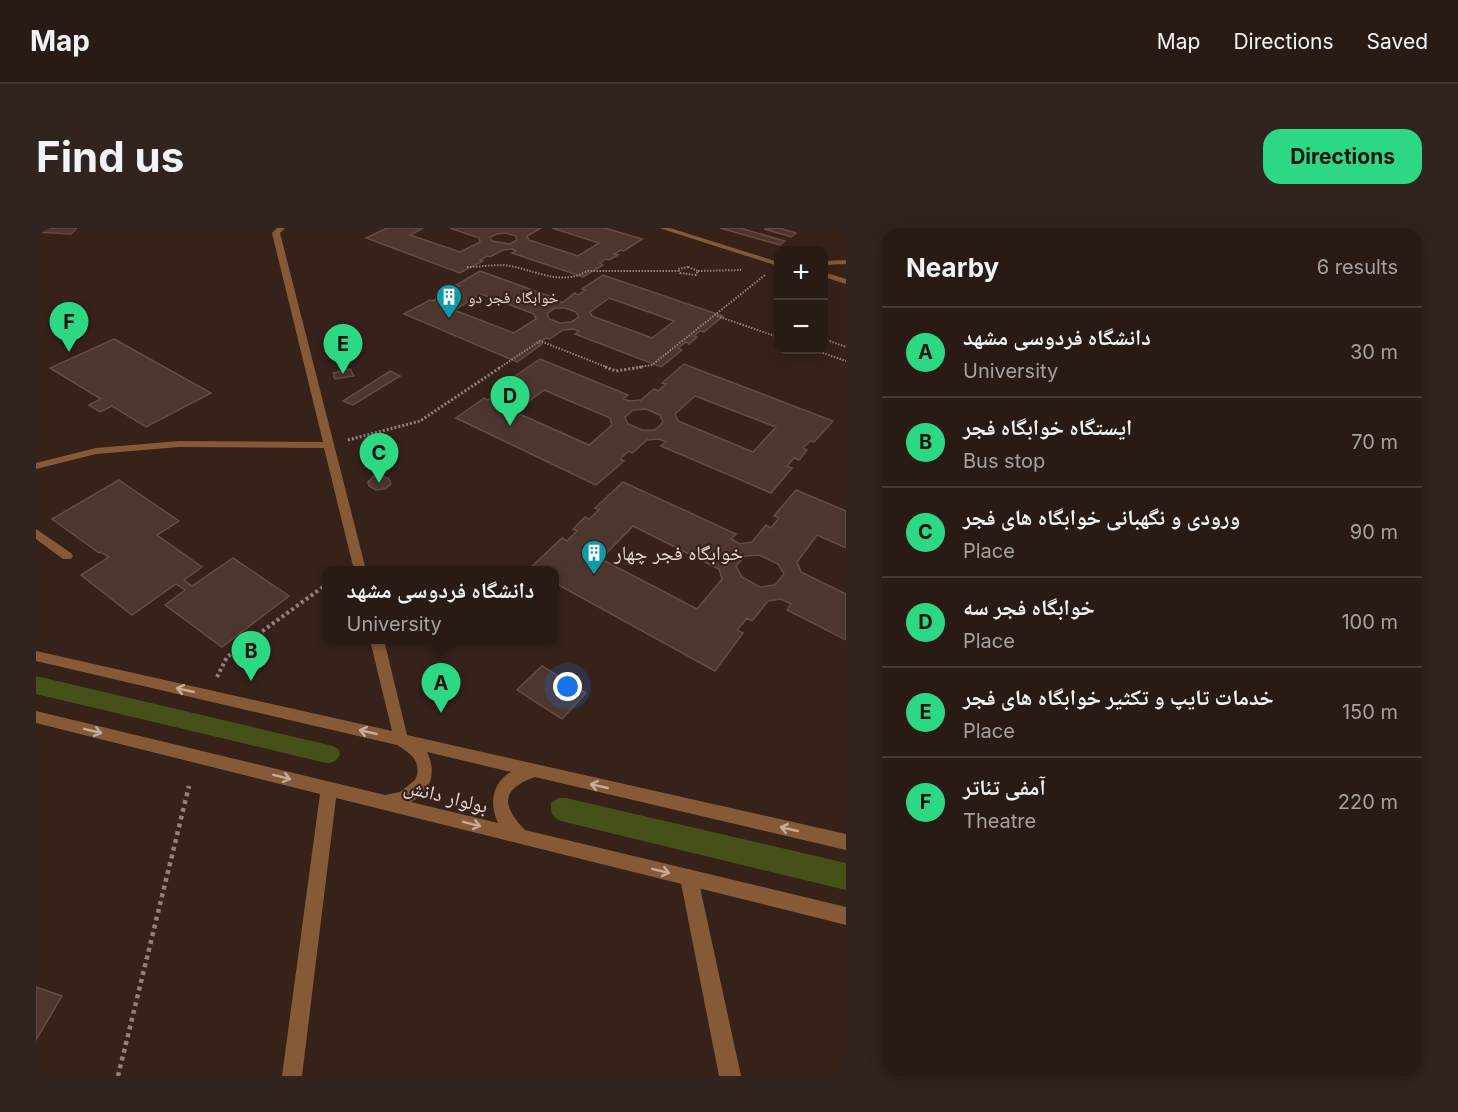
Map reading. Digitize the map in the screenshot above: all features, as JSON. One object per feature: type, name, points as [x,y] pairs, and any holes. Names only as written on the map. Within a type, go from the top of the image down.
[{"type":"street","points":[[689,878],[730,1076]]},
{"type":"lane","points":[[281,228],[276,233],[359,566]]},
{"type":"lane","points":[[663,228],[774,263]]},
{"type":"lane","points":[[828,263],[846,262]]},
{"type":"lane","points":[[828,275],[846,282]]},
{"type":"lane","points":[[36,466],[96,451],[179,444],[330,445]]},
{"type":"lane","points":[[36,533],[68,556]]},
{"type":"lane","points":[[378,644],[401,740]]},
{"type":"lane","points":[[36,656],[846,842]]},
{"type":"lane","name":"بولوار دانش","points":[[36,717],[846,916]]},
{"type":"lane","points":[[376,800],[404,799],[423,783],[426,772],[425,761],[420,751],[412,744],[401,740]]},
{"type":"lane","points":[[530,838],[518,833],[507,824],[501,813],[499,801],[508,781],[519,774],[531,771],[543,773]]},
{"type":"lane","points":[[292,1076],[329,788]]},
{"type":"path","points":[[467,267],[513,266],[537,275],[575,278],[588,271],[678,271],[692,276],[698,271]]},
{"type":"path","points":[[678,271],[680,268],[688,267],[698,271],[745,270]]},
{"type":"path","points":[[330,445],[420,421],[540,341],[616,371],[652,365],[717,316],[763,277]]},
{"type":"path","points":[[717,316],[774,336]]},
{"type":"path","points":[[828,340],[846,347]]},
{"type":"path","points":[[827,354],[846,360]]},
{"type":"path","points":[[207,695],[227,657],[322,588]]},
{"type":"path","points":[[118,1076],[189,786]]},
{"type":"green space","points":[[36,676],[333,746],[340,754],[331,763],[326,763],[36,694]]},
{"type":"green space","points":[[558,798],[846,863],[846,890],[561,821],[554,816],[551,809],[551,803]]},
{"type":"building","points":[[36,228],[77,228],[71,234],[36,232],[39,229]]},
{"type":"building","points":[[387,228],[423,228],[410,235],[460,252],[480,242],[479,238],[450,228],[541,228],[527,236],[529,240],[578,256],[599,243],[552,228],[605,228],[642,239],[624,251],[621,250],[614,254],[618,255],[609,260],[606,259],[600,263],[603,265],[583,277],[512,253],[516,251],[512,249],[487,256],[480,260],[483,261],[460,273],[366,238]],"holes":[[[506,233],[516,236],[517,240],[510,244],[492,241],[490,237]]]},
{"type":"building","points":[[720,228],[740,228],[785,241],[780,245]]},
{"type":"building","points":[[779,228],[796,233],[791,237],[764,229]]},
{"type":"building","name":"خوابگاه فجر دو","points":[[480,271],[552,297],[548,300],[552,302],[563,302],[575,293],[578,295],[585,290],[582,289],[603,275],[723,316],[704,332],[700,331],[689,344],[686,342],[678,348],[682,350],[661,367],[575,334],[579,331],[574,329],[563,330],[550,339],[546,338],[538,343],[542,344],[517,362],[404,314],[430,300],[433,301],[448,289],[452,290],[459,286],[456,285]],"holes":[[[481,294],[534,314],[536,319],[514,333],[454,310]],[[609,298],[674,321],[652,338],[592,316],[590,312]],[[555,308],[565,308],[576,312],[579,317],[571,322],[560,323],[549,319],[547,313]]]},
{"type":"building","points":[[114,339],[211,393],[146,427],[112,406],[100,412],[89,405],[101,399],[50,368]]},
{"type":"building","points":[[540,359],[628,395],[623,399],[630,401],[641,400],[654,389],[658,391],[666,384],[662,383],[684,364],[833,421],[814,442],[810,441],[803,448],[807,450],[799,460],[794,458],[787,466],[792,468],[771,493],[661,446],[666,442],[659,439],[647,440],[632,453],[629,451],[620,459],[624,461],[596,485],[456,418],[484,398],[488,400],[497,393],[494,392],[518,379],[514,377]],"holes":[[[544,390],[610,418],[612,425],[589,445],[515,412]],[[695,396],[776,427],[753,452],[678,421],[675,414]],[[646,409],[660,415],[663,422],[655,430],[642,430],[628,424],[625,417],[633,410]]]},
{"type":"building","points":[[350,369],[354,376],[335,379],[333,373]]},
{"type":"building","points":[[390,371],[400,376],[353,405],[343,401]]},
{"type":"building","points":[[379,440],[392,447],[378,457],[364,449]]},
{"type":"building","points":[[381,475],[389,479],[391,484],[385,489],[376,490],[369,486],[368,482],[373,477]]},
{"type":"building","points":[[119,480],[179,521],[157,535],[202,567],[184,580],[192,586],[233,558],[289,596],[222,647],[165,605],[185,590],[176,584],[132,615],[81,575],[109,557],[99,553],[52,519]]},
{"type":"building","name":"خوابگاه فجر چهار","points":[[623,482],[736,534],[731,539],[740,544],[752,542],[766,525],[771,528],[779,518],[774,516],[796,490],[846,511],[846,548],[817,535],[797,562],[801,572],[846,594],[846,640],[787,610],[791,604],[781,599],[768,601],[752,621],[747,618],[737,630],[743,633],[715,671],[559,585],[559,566],[532,566],[562,538],[567,541],[577,531],[573,529],[585,517],[589,519],[599,510],[595,508]],"holes":[[[633,526],[719,569],[722,579],[697,609],[601,559]],[[759,555],[778,564],[784,574],[775,585],[760,587],[742,577],[736,566],[745,556]]]},
{"type":"building","points":[[542,666],[586,693],[562,719],[517,690]]},
{"type":"building","points":[[36,987],[62,996],[36,1040]]},
{"type":"place","name":"خوابگاه فجر دو","points":[[449,320]]},
{"type":"place","name":"آمفی تئاتر","points":[[69,352]]},
{"type":"place","name":"خدمات تایپ و تکثیر خوابگاه های فجر","points":[[343,374]]},
{"type":"place","name":"خوابگاه فجر سه","points":[[510,426]]},
{"type":"place","name":"ورودی و نگهبانی خوابگاه های فجر","points":[[379,483]]},
{"type":"place","name":"خوابگاه فجر چهار","points":[[594,576]]},
{"type":"place","name":"ایستگاه خوابگاه فجر","points":[[251,681]]},
{"type":"place","name":"دانشگاه فردوسی مشهد","points":[[441,713]]}]
